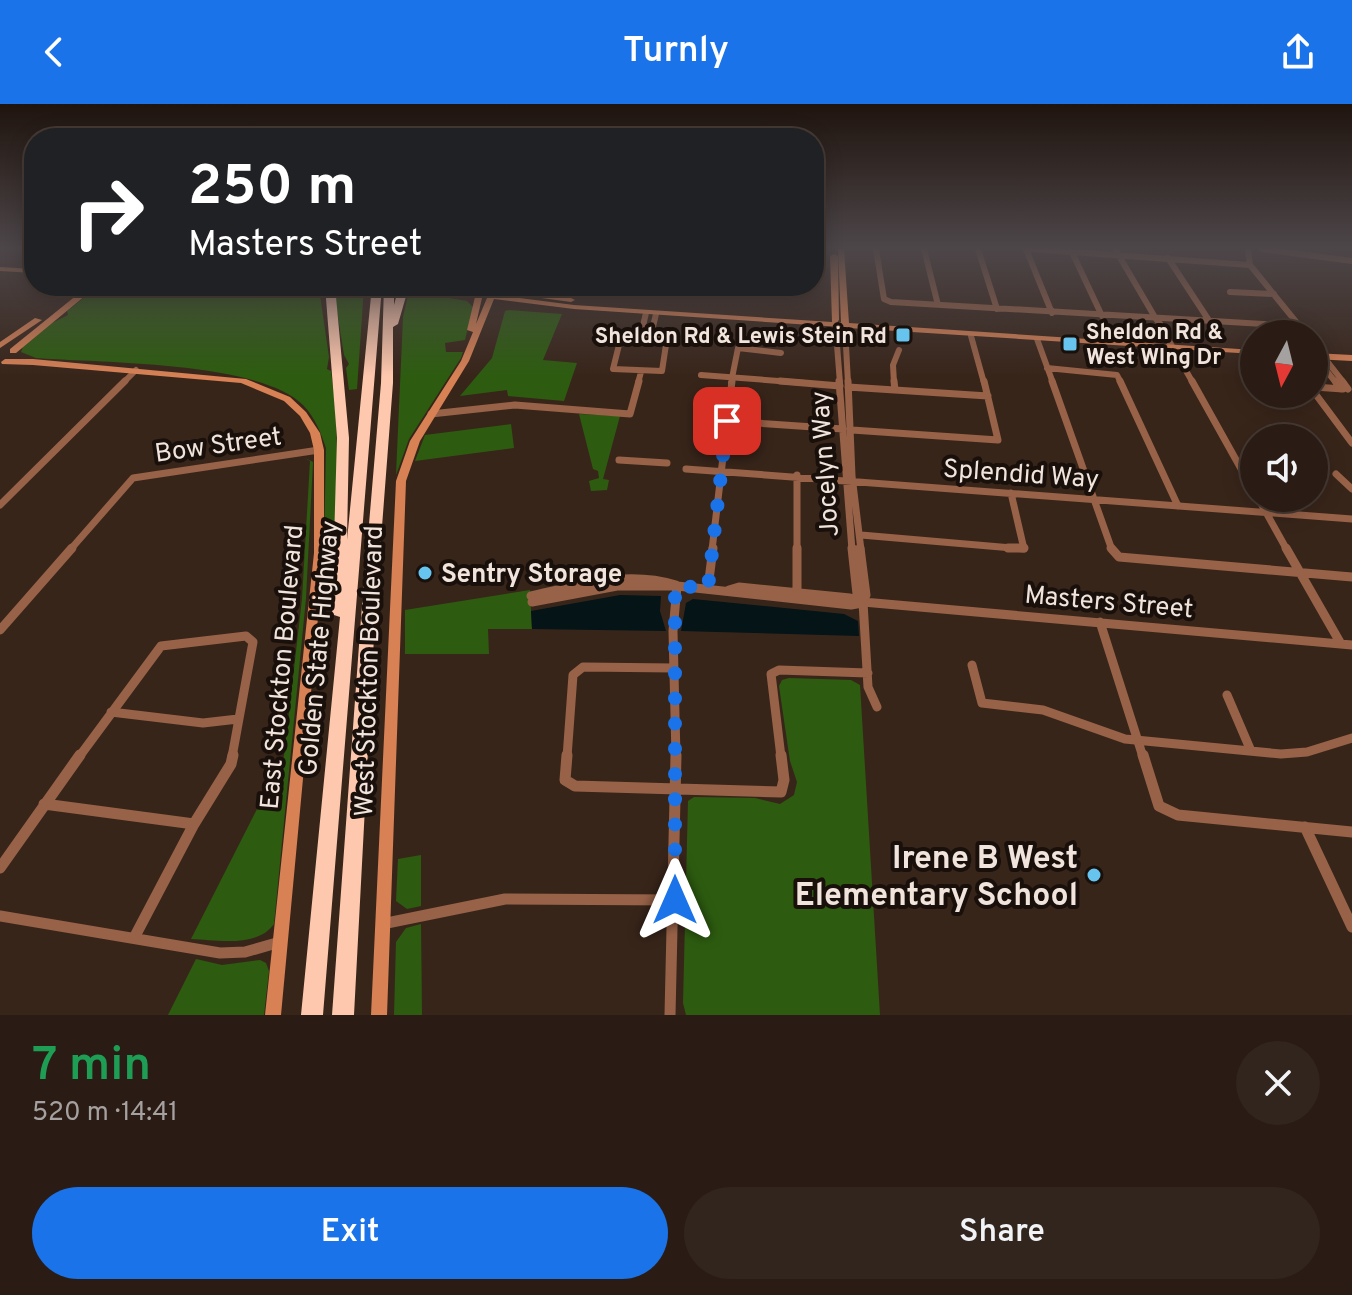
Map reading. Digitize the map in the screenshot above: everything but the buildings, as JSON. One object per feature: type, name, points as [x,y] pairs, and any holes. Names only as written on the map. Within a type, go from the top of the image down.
[{"type":"highway","points":[[328,296],[343,438],[336,727]]},
{"type":"highway","name":"Golden State Highway","points":[[312,1015],[374,296]]},
{"type":"highway","name":"Golden State Highway","points":[[343,1015],[390,332],[389,296]]},
{"type":"highway","points":[[390,332],[404,296]]},
{"type":"street","points":[[839,292],[840,323]]},
{"type":"street","points":[[840,323],[842,292]]},
{"type":"street","points":[[883,292],[885,301],[1240,323]]},
{"type":"street","points":[[935,292],[938,305]]},
{"type":"street","points":[[991,292],[997,309]]},
{"type":"street","points":[[1044,292],[1052,313]]},
{"type":"street","points":[[1091,292],[1102,316]]},
{"type":"street","points":[[1141,292],[1157,320],[1160,332],[1240,467]]},
{"type":"street","points":[[1190,292],[1210,322]]},
{"type":"street","points":[[1230,292],[1274,294]]},
{"type":"street","points":[[1272,292],[1294,320]]},
{"type":"street","points":[[44,325],[41,322],[70,296]]},
{"type":"street","points":[[0,347],[70,296]]},
{"type":"street","points":[[2,363],[80,296]]},
{"type":"street","name":"West Stockton Boulevard","points":[[470,347],[479,296]]},
{"type":"street","name":"West Stockton Boulevard","points":[[379,1015],[399,496],[408,455],[465,361],[492,296]]},
{"type":"street","points":[[520,296],[583,308],[656,314],[1168,341],[1240,349]]},
{"type":"street","points":[[533,296],[971,336],[1168,341]]},
{"type":"street","points":[[583,308],[679,309]]},
{"type":"street","points":[[642,330],[646,313]]},
{"type":"street","points":[[652,330],[656,314]]},
{"type":"street","name":"Jocelyn Way","points":[[840,323],[857,594],[863,602]]},
{"type":"street","points":[[642,330],[652,330],[669,341],[662,371],[641,372],[612,367],[621,337],[642,330]]},
{"type":"street","points":[[727,421],[998,440],[971,336]]},
{"type":"street","points":[[1037,339],[1093,499],[1113,552],[1119,557],[1352,577]]},
{"type":"street","name":"East Stockton Boulevard","points":[[0,347],[33,362]]},
{"type":"street","points":[[708,588],[738,348],[781,353]]},
{"type":"street","points":[[895,390],[893,365],[899,350]]},
{"type":"street","points":[[1328,353],[1352,355]]},
{"type":"street","name":"East Stockton Boulevard","points":[[2,363],[33,362],[226,378],[275,392],[303,414],[315,433],[319,450],[319,553],[273,1015]]},
{"type":"street","points":[[1328,366],[1347,389]]},
{"type":"street","points":[[1047,368],[1117,375],[1178,506]]},
{"type":"street","points":[[0,505],[136,370]]},
{"type":"street","points":[[434,410],[460,413],[515,405],[630,414],[641,372]]},
{"type":"street","points":[[701,375],[988,396]]},
{"type":"street","points":[[1328,407],[1352,443]]},
{"type":"street","name":"Bow Street","points":[[0,630],[133,478],[319,450]]},
{"type":"street","points":[[619,460],[667,463]]},
{"type":"street","name":"Splendid Way","points":[[686,469],[1352,519]]},
{"type":"street","points":[[1336,474],[1352,489]]},
{"type":"street","points":[[797,475],[797,592]]},
{"type":"street","name":"Jocelyn Way","points":[[849,480],[861,535],[868,687],[877,707]]},
{"type":"street","points":[[861,535],[1024,549],[1011,493]]},
{"type":"street","points":[[1266,513],[1341,644]]},
{"type":"street","name":"Masters Street","points":[[531,599],[616,583],[708,588],[851,605],[863,602]]},
{"type":"street","points":[[670,1015],[675,900],[674,668],[677,586]]},
{"type":"street","name":"Masters Street","points":[[729,590],[739,587],[797,592],[863,602],[1352,645]]},
{"type":"street","points":[[1100,622],[1159,806],[1167,812],[1352,832]]},
{"type":"street","points":[[0,868],[153,653],[161,646],[246,636],[253,642],[231,764],[194,824],[134,938]]},
{"type":"street","points":[[972,665],[982,703],[1030,707],[1105,733],[1136,739],[1294,753],[1352,738]]},
{"type":"street","points":[[674,668],[583,667],[577,670],[573,675],[565,780],[575,786],[781,792],[784,780],[771,674],[779,670],[868,673]]},
{"type":"street","points":[[1227,695],[1251,751]]},
{"type":"street","points":[[111,712],[203,723],[238,719]]},
{"type":"street","points":[[44,804],[194,824]]},
{"type":"street","points":[[1305,827],[1352,927]]},
{"type":"street","points":[[382,924],[505,899],[675,900]]},
{"type":"street","points":[[0,916],[220,953],[245,952],[281,942]]},
{"type":"green space","points":[[86,296],[320,296],[329,357],[327,369],[331,371],[334,399],[337,456],[329,596],[323,597],[326,448],[320,431],[303,405],[282,391],[216,372],[137,363],[36,358],[21,352],[52,323],[68,315],[67,311]]},
{"type":"green space","points":[[335,296],[363,296],[357,389],[349,390],[346,368],[349,364],[344,355]]},
{"type":"green space","points":[[408,296],[438,296],[467,301],[473,307],[465,340],[445,343],[446,352],[463,352],[461,358],[409,439],[396,475],[403,317]]},
{"type":"green space","points":[[505,311],[562,314],[543,360],[577,363],[564,401],[508,396],[507,390],[460,396],[492,358]]},
{"type":"green space","points":[[579,414],[620,416],[603,479],[609,480],[607,490],[591,491],[589,481],[599,478],[598,471],[593,469]]},
{"type":"green space","points":[[511,424],[514,448],[415,461],[425,435]]},
{"type":"green space","points":[[303,457],[313,462],[306,598],[274,924],[267,932],[247,940],[191,939],[284,756],[302,599],[310,461]]},
{"type":"green space","points":[[530,590],[532,629],[488,629],[489,654],[405,654],[405,610]]},
{"type":"green space","points":[[782,680],[851,680],[860,685],[880,1015],[686,1015],[683,1003],[688,801],[694,797],[755,798],[780,804],[794,795],[797,782],[790,761],[779,686]]},
{"type":"green space","points":[[421,855],[421,906],[407,909],[396,901],[398,859]]},
{"type":"green space","points":[[421,924],[422,1015],[394,1015],[396,942],[406,928]]},
{"type":"green space","points":[[196,959],[222,965],[260,960],[266,963],[269,971],[264,1015],[168,1015]]},
{"type":"shaded area","points":[[620,595],[661,596],[660,611],[666,631],[532,629],[531,611]]},
{"type":"shaded area","points":[[693,599],[844,614],[858,621],[859,636],[681,631],[686,603]]},
{"type":"place","name":"Sheldon Rd & Lewis Stein Rd","points":[[903,335]]},
{"type":"place","name":"Sheldon Rd & West WIng Dr","points":[[1070,344]]},
{"type":"place","name":"Sentry Storage","points":[[425,573]]},
{"type":"place","name":"Irene B West Elementary School","points":[[1094,875]]},
{"type":"route","points":[[675,900],[673,613],[677,586],[708,588],[727,421]]}]
